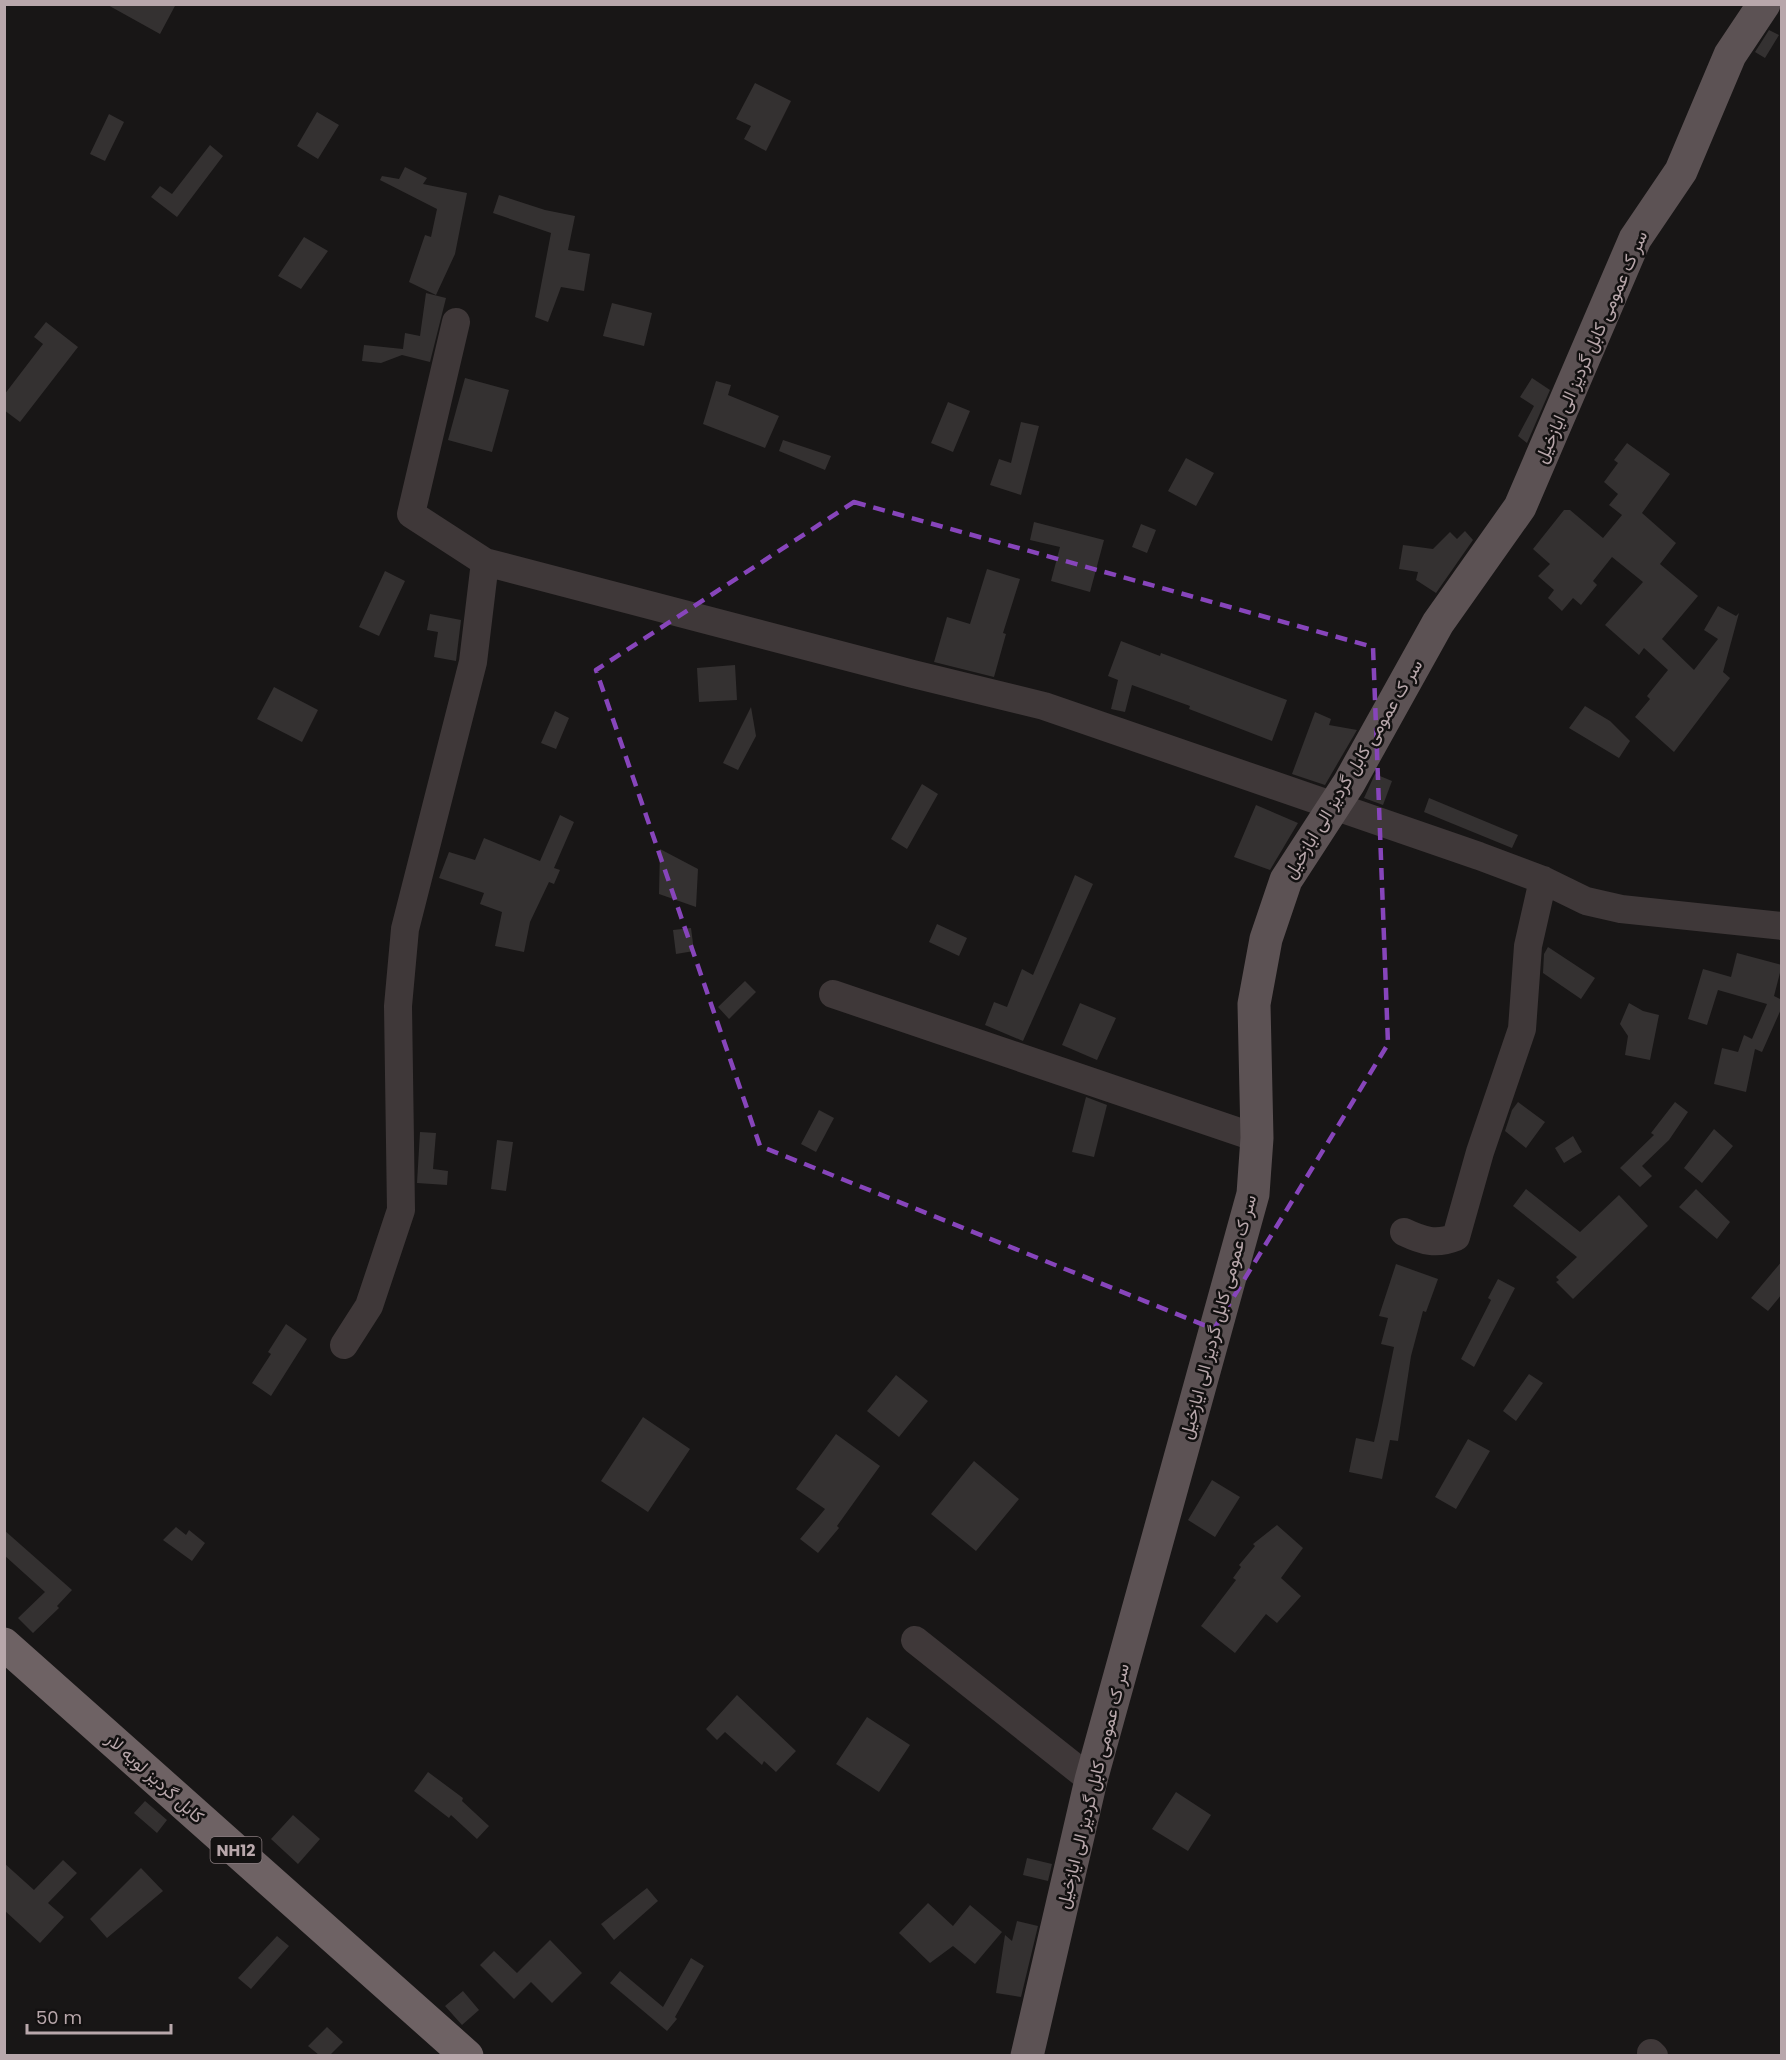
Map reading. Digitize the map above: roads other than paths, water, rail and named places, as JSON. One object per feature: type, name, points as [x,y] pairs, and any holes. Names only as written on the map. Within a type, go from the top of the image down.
[{"type":"highway","name":"کابل گردیز لویه لار","points":[[4,1644],[467,2055]]},
{"type":"main road","name":"سر ک عمومی کابل گردیز الی ایازخیل","points":[[1027,2055],[1091,1780],[1253,1194],[1257,1138],[1254,1005],[1266,939],[1286,880],[1333,806],[1438,624],[1520,507],[1635,239],[1681,171],[1730,55],[1764,4]]},
{"type":"street","points":[[456,322],[411,514],[485,562],[1044,706],[1543,880],[1586,901],[1621,909],[1782,926]]},
{"type":"street","points":[[344,1345],[369,1306],[401,1210],[398,1006],[405,929],[473,662],[485,562]]},
{"type":"street","points":[[1404,1232],[1424,1241],[1443,1242],[1456,1237],[1480,1152],[1522,1029],[1528,946],[1543,880]]},
{"type":"street","points":[[833,994],[1257,1138]]},
{"type":"street","points":[[915,1640],[1091,1780]]}]
